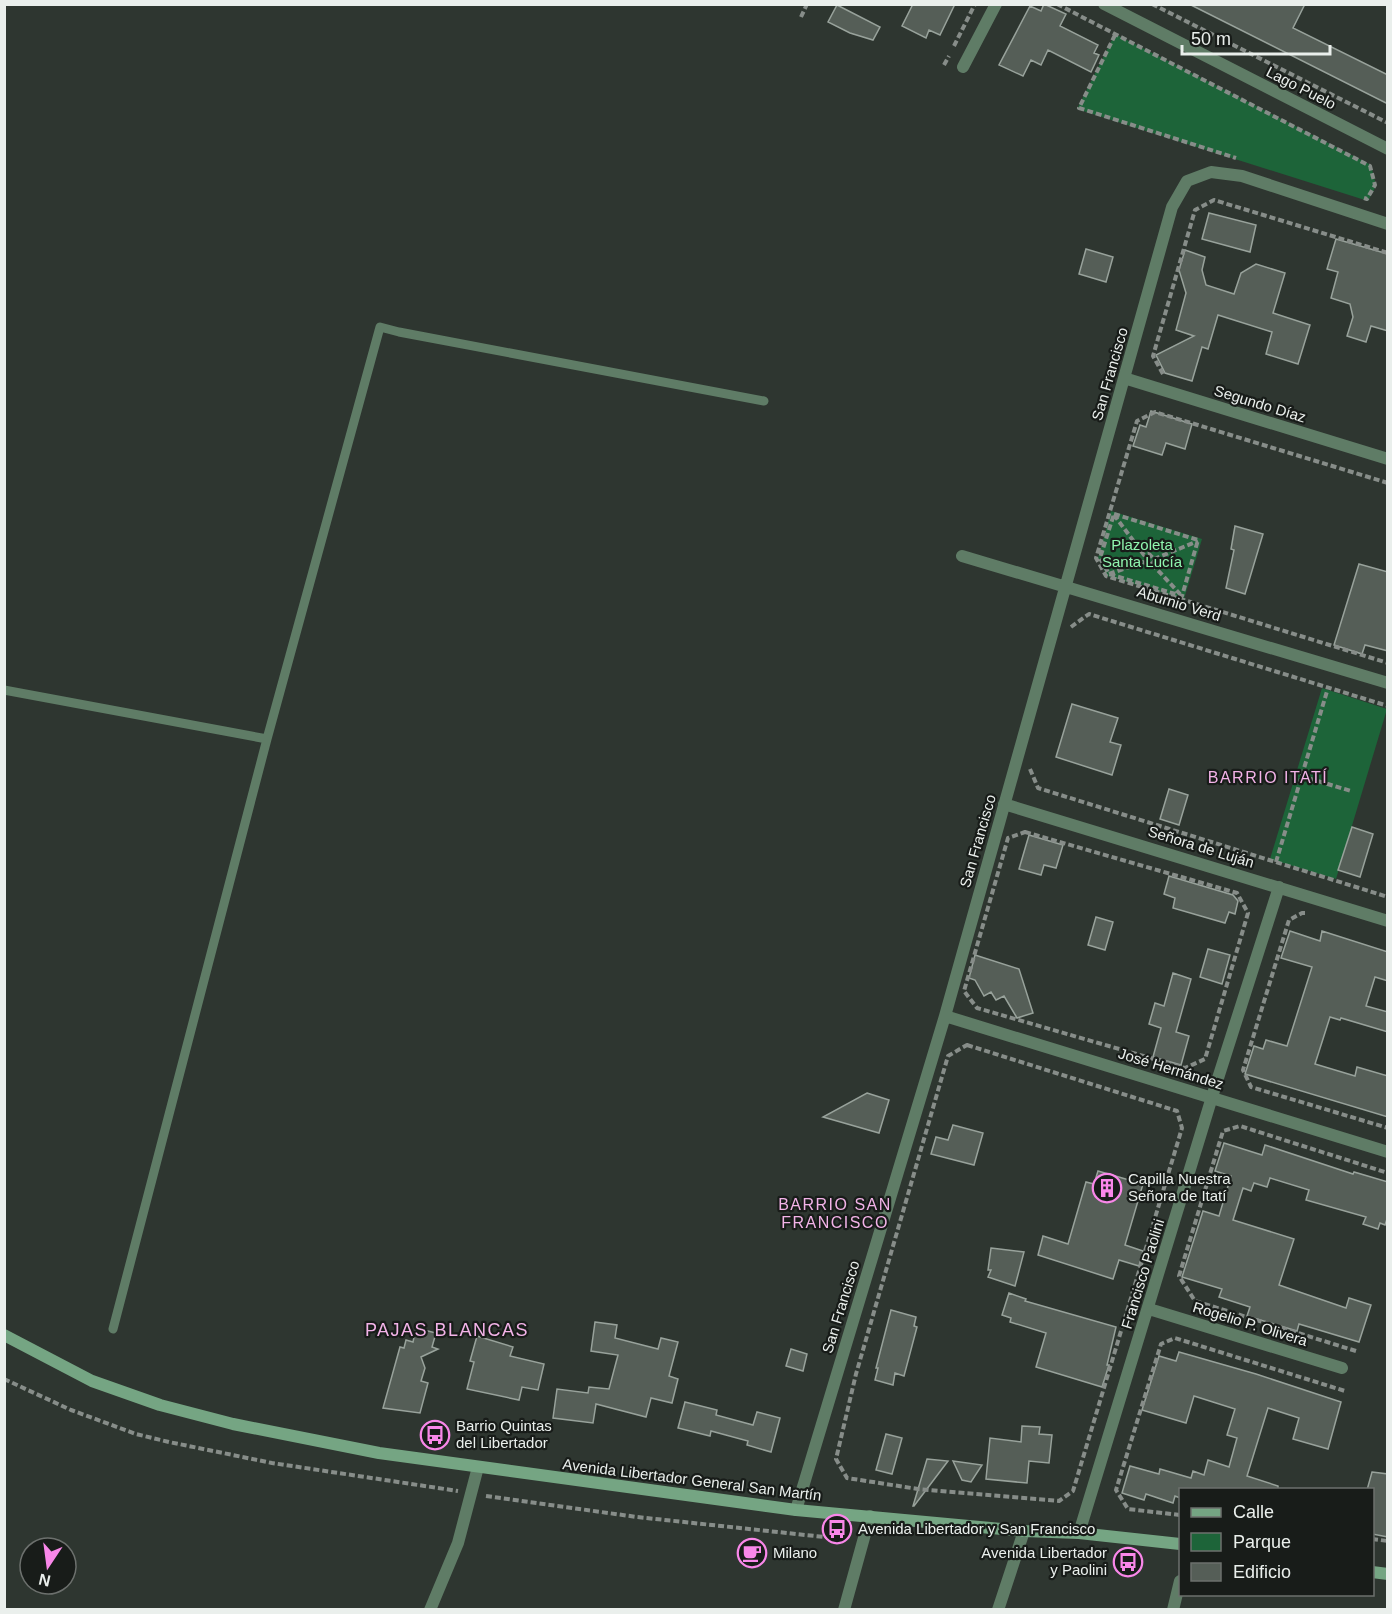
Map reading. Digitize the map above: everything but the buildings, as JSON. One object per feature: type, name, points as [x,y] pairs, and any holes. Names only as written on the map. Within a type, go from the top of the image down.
[{"type":"main road","name":"Avenida Libertador General San Martín","points":[[4,1335],[92,1381],[160,1405],[233,1424],[379,1453],[796,1510],[1024,1531],[1079,1533],[1179,1544]]},
{"type":"street","points":[[963,67],[996,4]]},
{"type":"street","name":"Lago Puelo","points":[[1104,4],[1388,149]]},
{"type":"street","name":"San Francisco","points":[[796,1510],[945,1016],[1172,207],[1187,182],[1211,172],[1242,176],[1386,221]]},
{"type":"street","name":"Segundo Díaz","points":[[1124,378],[1388,459]]},
{"type":"street","name":"Aburnio Verd","points":[[962,556],[1388,683]]},
{"type":"street","name":"Señora de Luján","points":[[1004,804],[1388,921]]},
{"type":"street","name":"Francisco Paolini","points":[[1079,1533],[1212,1097],[1279,887]]},
{"type":"street","name":"José Hernández","points":[[945,1016],[1388,1152]]},
{"type":"street","name":"Rogelio P. Olivera","points":[[1149,1309],[1342,1368]]},
{"type":"street","points":[[430,1610],[458,1543],[478,1467]]},
{"type":"street","points":[[844,1610],[870,1516]]},
{"type":"street","points":[[998,1610],[1024,1531]]},
{"type":"street","points":[[1173,1610],[1179,1585]]},
{"type":"lane","points":[[113,1329],[267,739],[380,327],[764,401]]},
{"type":"lane","points":[[4,690],[267,739]]},
{"type":"path","points":[[801,17],[807,4]]},
{"type":"path","points":[[944,65],[975,4]]},
{"type":"path","points":[[1057,4],[1370,166],[1375,185],[1367,199],[1356,196]]},
{"type":"path","points":[[1152,4],[1388,123]]},
{"type":"path","points":[[1115,35],[1079,108],[1245,161]]},
{"type":"path","points":[[1173,377],[1162,374],[1153,356],[1195,210],[1214,200],[1388,253]]},
{"type":"path","points":[[1388,483],[1155,412],[1137,421],[1096,558],[1106,576],[1388,663]]},
{"type":"path","points":[[1113,514],[1198,540]]},
{"type":"path","points":[[1113,514],[1144,555],[1143,562]]},
{"type":"path","points":[[1113,514],[1100,558],[1109,574],[1182,596]]},
{"type":"path","points":[[1109,574],[1143,562],[1147,565],[1198,540]]},
{"type":"path","points":[[1182,596],[1198,540]]},
{"type":"path","points":[[1144,555],[1149,554],[1182,596]]},
{"type":"path","points":[[1068,635],[1072,624],[1089,615],[1388,706]]},
{"type":"path","points":[[1276,862],[1328,688]]},
{"type":"path","points":[[1029,767],[1038,788],[1388,897]]},
{"type":"path","points":[[1302,776],[1351,791]]},
{"type":"path","points":[[1025,832],[1237,893],[1248,913],[1205,1059],[1185,1068],[977,1008],[964,991],[1008,838],[1025,832]]},
{"type":"path","points":[[1313,916],[1302,913],[1290,920],[1244,1070],[1251,1087],[1388,1128]]},
{"type":"path","points":[[967,1045],[1177,1111],[1182,1128],[1073,1491],[1059,1501],[918,1489],[846,1478],[836,1459],[856,1374],[948,1056],[967,1045]]},
{"type":"path","points":[[1356,1351],[1195,1301],[1179,1276],[1223,1131],[1240,1126],[1388,1173]]},
{"type":"path","points":[[1179,1515],[1128,1509],[1116,1490],[1161,1344],[1175,1338],[1345,1391]]},
{"type":"path","points":[[4,1379],[71,1410],[136,1434],[272,1463],[614,1514],[843,1539]]},
{"type":"green space","points":[[1115,34],[1371,165],[1376,186],[1368,201],[1077,109]]},
{"type":"green space","name":"Plazoleta Santa Lucía","points":[[1111,511],[1202,539],[1184,599],[1107,576],[1098,558]]},
{"type":"green space","points":[[1322,688],[1387,709],[1336,879],[1270,859]]},
{"type":"place","name":"Capilla Nuestra Señora de Itatí","points":[[1107,1188]]},
{"type":"place","name":"Barrio Quintas del Libertador","points":[[435,1435]]},
{"type":"place","name":"Avenida Libertador y San Francisco","points":[[837,1529]]},
{"type":"place","name":"Milano","points":[[752,1553]]},
{"type":"place","name":"Avenida Libertador y Paolini","points":[[1128,1562]]},
{"type":"district","name":"BARRIO ITATÍ","points":[[1268,777]]},
{"type":"district","name":"BARRIO SAN FRANCISCO","points":[[835,1213]]},
{"type":"district","name":"PAJAS BLANCAS","points":[[447,1330]]}]
